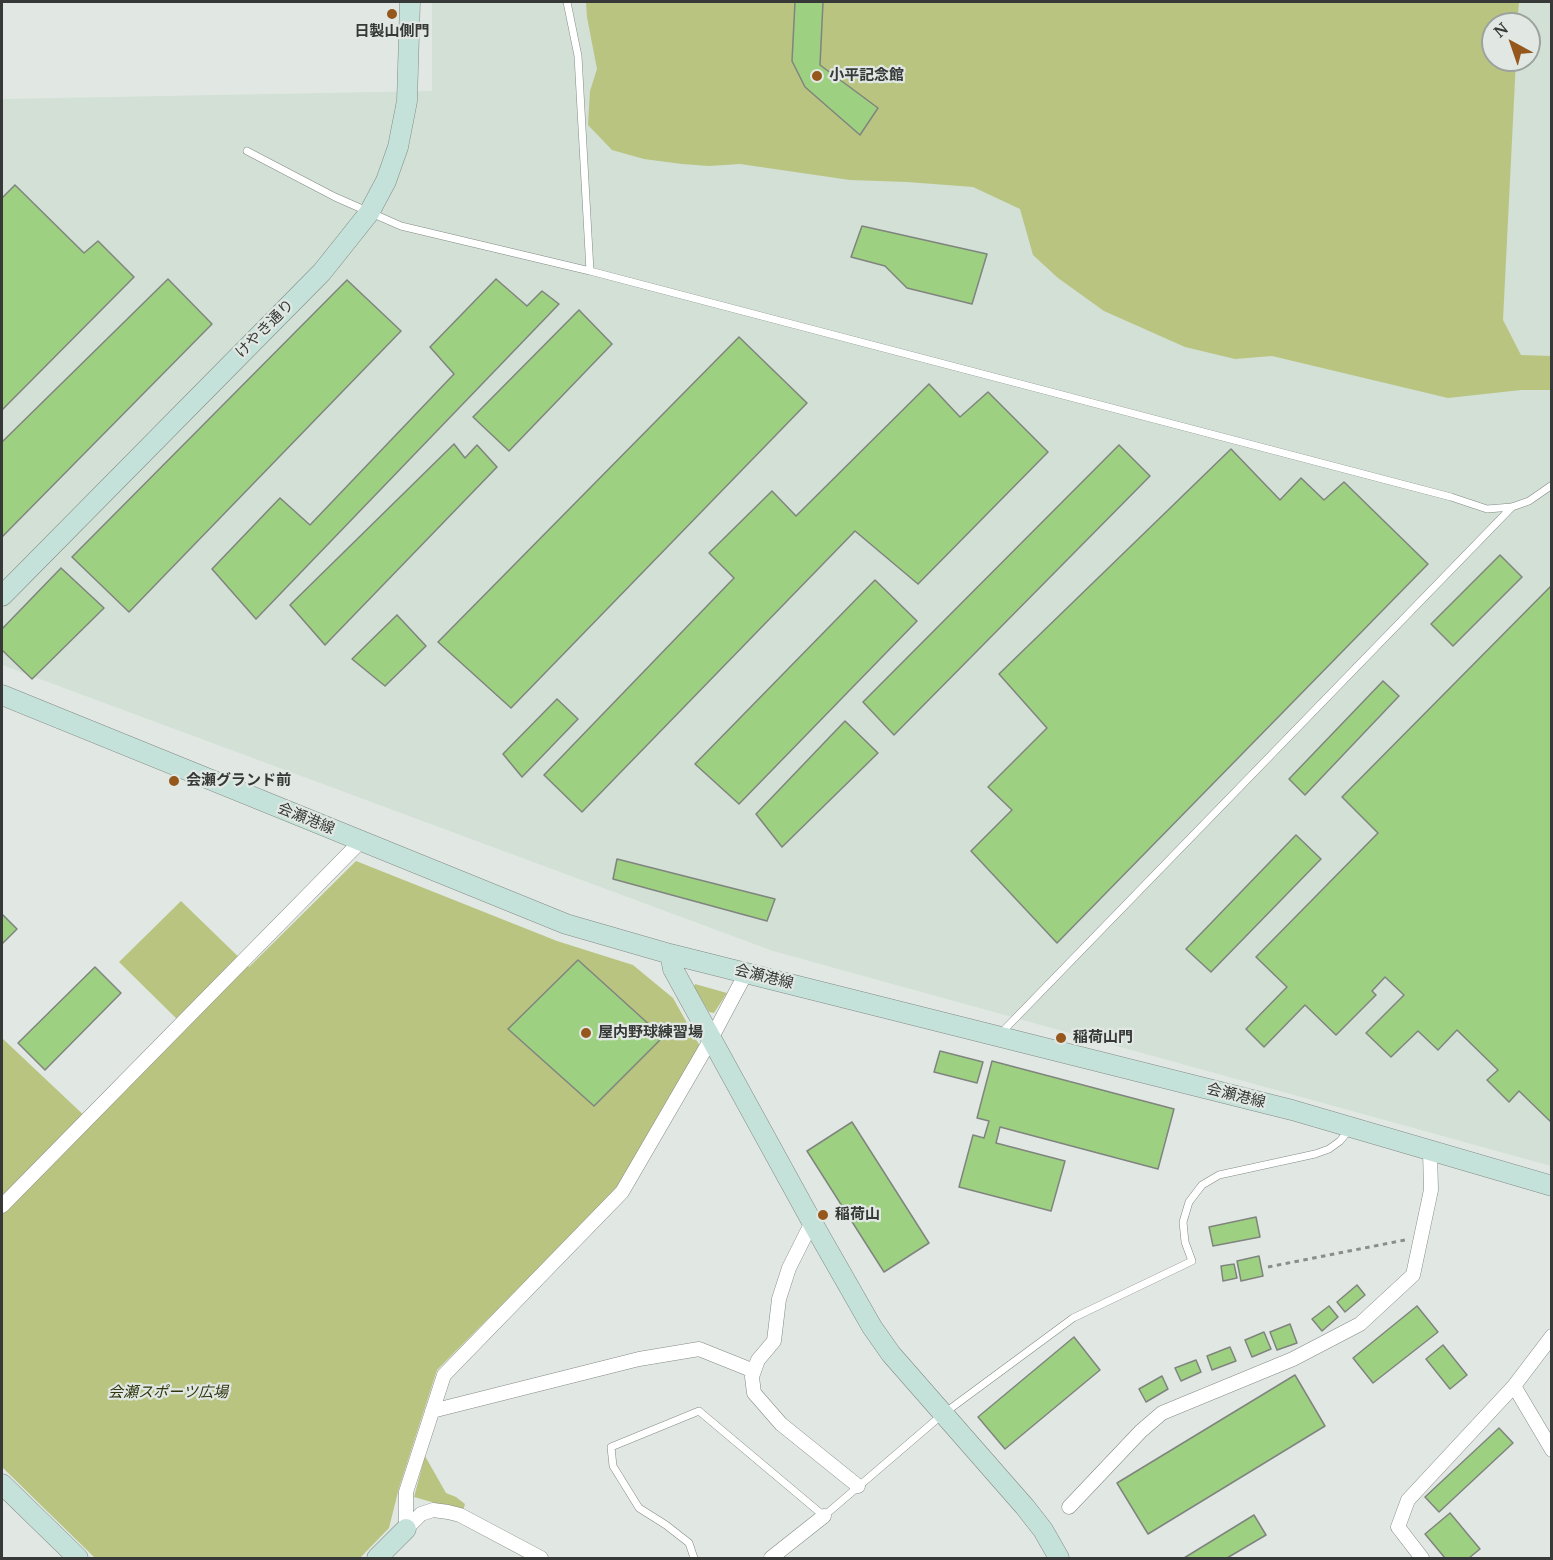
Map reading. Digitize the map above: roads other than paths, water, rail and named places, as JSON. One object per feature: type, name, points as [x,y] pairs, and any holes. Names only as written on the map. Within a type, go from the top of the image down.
[{"type":"main road","name":"けやき通り","points":[[2,596],[322,272],[369,213],[386,181],[403,124],[410,62],[410,2]]},
{"type":"main road","name":"会瀬港線","points":[[2,695],[566,924],[670,954],[1351,1126],[1551,1186]]},
{"type":"main road","points":[[670,954],[673,969],[872,1327],[891,1354],[1025,1507],[1043,1530],[1059,1558]]},
{"type":"main road","points":[[2,1484],[78,1558]]},
{"type":"main road","points":[[377,1558],[406,1529]]},
{"type":"street","points":[[2,1206],[361,841]]},
{"type":"street","points":[[406,1529],[406,1492],[444,1375],[622,1192],[711,1039],[746,973]]},
{"type":"street","points":[[1069,1507],[1141,1431],[1162,1413],[1293,1359],[1360,1324],[1413,1275],[1431,1190],[1430,1150]]},
{"type":"street","points":[[812,1222],[786,1278],[779,1299],[774,1341],[758,1360],[754,1371],[752,1377],[754,1393],[782,1424],[858,1486]]},
{"type":"street","points":[[1422,1558],[1398,1527],[1408,1500],[1514,1386],[1551,1336]]},
{"type":"street","points":[[432,1411],[639,1359],[699,1349],[754,1371]]},
{"type":"street","points":[[1514,1386],[1551,1450]]},
{"type":"street","points":[[406,1529],[421,1514],[433,1510],[448,1512],[460,1515],[541,1558]]},
{"type":"street","points":[[771,1558],[824,1516]]},
{"type":"lane","points":[[567,2],[578,56],[590,272]]},
{"type":"lane","points":[[248,151],[369,213],[402,226],[590,272],[1451,497],[1487,509],[1512,507],[1528,501],[1551,486]]},
{"type":"lane","points":[[997,1037],[1021,1015],[1512,507]]},
{"type":"lane","points":[[694,1558],[689,1544],[666,1525],[639,1508],[613,1466],[611,1448],[699,1412],[824,1516],[943,1414],[1073,1318],[1192,1262],[1185,1242],[1183,1222],[1189,1202],[1202,1185],[1219,1175],[1329,1149],[1340,1141],[1351,1126]]},
{"type":"place","name":"日製山側門","points":[[392,14]]},
{"type":"place","name":"小平記念館","points":[[817,76]]},
{"type":"place","name":"会瀬グランド前","points":[[174,781]]},
{"type":"place","name":"屋内野球練習場","points":[[586,1033]]},
{"type":"place","name":"稲荷山門","points":[[1061,1038]]},
{"type":"place","name":"稲荷山","points":[[823,1215]]},
{"type":"park label","name":"会瀬スポーツ広場","points":[[168,1393]]}]
